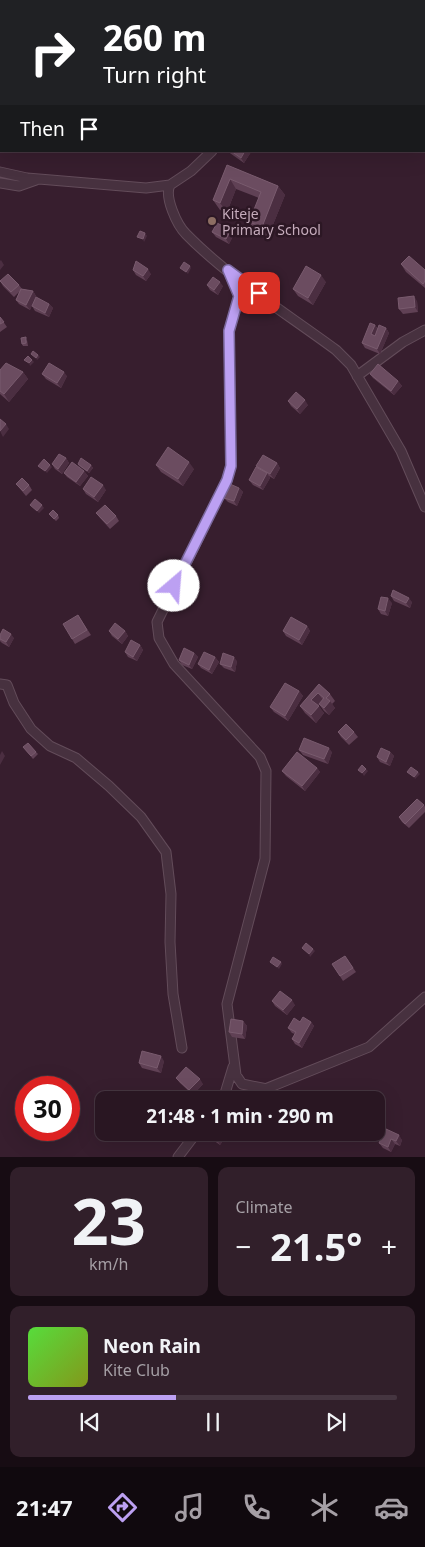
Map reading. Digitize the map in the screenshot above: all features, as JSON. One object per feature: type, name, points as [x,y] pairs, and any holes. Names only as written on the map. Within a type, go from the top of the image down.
[{"type":"street","points":[[0,172],[38,179],[146,188],[170,185],[192,171],[211,152]]},
{"type":"street","points":[[0,183],[19,186],[38,179]]},
{"type":"street","points":[[170,185],[168,195],[176,219],[184,233],[228,270],[336,350],[351,365],[401,451],[425,507]]},
{"type":"street","points":[[228,270],[239,296],[229,331],[231,466],[227,480],[157,622],[159,638],[174,664],[260,757],[266,771],[265,859],[227,1004],[236,1075],[242,1084],[266,1089]]},
{"type":"street","points":[[357,376],[404,342],[425,330]]},
{"type":"street","points":[[0,684],[7,685],[14,703],[31,729],[50,746],[76,758],[109,786],[142,817],[166,852],[171,894],[170,942],[173,994],[182,1048]]},
{"type":"street","points":[[261,1091],[369,1047],[425,997]]},
{"type":"street","points":[[226,1091],[234,1062]]},
{"type":"street","points":[[178,1157],[190,1141]]},
{"type":"building","points":[[232,152],[244,152],[241,158]]},
{"type":"building","points":[[227,165],[278,186],[262,227],[249,222],[261,192],[230,179],[220,203],[213,200]]},
{"type":"building","points":[[217,223],[231,230],[226,239],[212,232]]},
{"type":"building","points":[[140,231],[145,233],[143,239],[137,237]]},
{"type":"building","points":[[409,256],[425,270],[425,281],[423,284],[401,264]]},
{"type":"building","points":[[136,261],[148,269],[143,276],[133,270]]},
{"type":"building","points":[[184,262],[190,266],[186,272],[180,268]]},
{"type":"building","points":[[306,266],[321,275],[308,298],[293,289]]},
{"type":"building","points":[[8,274],[19,285],[11,292],[0,281]]},
{"type":"building","points":[[213,277],[220,282],[214,290],[207,285]]},
{"type":"building","points":[[21,289],[33,291],[26,305],[16,300]]},
{"type":"building","points":[[414,296],[415,307],[399,309],[398,298]]},
{"type":"building","points":[[36,297],[49,304],[45,313],[32,306]]},
{"type":"building","points":[[370,323],[375,325],[371,334],[375,336],[379,325],[386,328],[377,349],[362,343]]},
{"type":"building","points":[[26,337],[26,343],[22,344],[21,338]]},
{"type":"building","points":[[33,351],[38,355],[36,358],[31,354]]},
{"type":"building","points":[[28,356],[32,360],[29,363],[24,360]]},
{"type":"building","points":[[6,363],[23,372],[4,394],[0,391],[0,370]]},
{"type":"building","points":[[49,363],[64,372],[57,383],[42,374]]},
{"type":"building","points":[[378,364],[398,381],[391,391],[370,374]]},
{"type":"building","points":[[296,392],[305,400],[297,409],[288,401]]},
{"type":"building","points":[[0,419],[6,424],[0,431]]},
{"type":"building","points":[[168,447],[189,462],[178,479],[156,465]]},
{"type":"building","points":[[59,454],[66,458],[58,469],[52,464]]},
{"type":"building","points":[[263,455],[277,463],[270,474],[256,466]]},
{"type":"building","points":[[81,458],[91,465],[87,471],[78,464]]},
{"type":"building","points":[[44,459],[50,465],[45,471],[38,466]]},
{"type":"building","points":[[72,462],[84,471],[76,482],[64,473]]},
{"type":"building","points":[[256,467],[267,473],[260,486],[249,480]]},
{"type":"building","points":[[91,477],[103,485],[94,497],[83,489]]},
{"type":"building","points":[[22,478],[29,485],[23,491],[16,484]]},
{"type":"building","points":[[230,484],[239,488],[234,501],[224,498]]},
{"type":"building","points":[[35,499],[42,505],[37,511],[30,505]]},
{"type":"building","points":[[105,505],[116,516],[107,524],[96,513]]},
{"type":"building","points":[[53,510],[58,515],[54,519],[49,514]]},
{"type":"building","points":[[393,590],[409,598],[406,603],[391,596]]},
{"type":"building","points":[[381,597],[388,598],[385,611],[378,609]]},
{"type":"building","points":[[78,615],[87,630],[72,639],[63,624]]},
{"type":"building","points":[[291,617],[307,626],[299,640],[283,631]]},
{"type":"building","points":[[115,623],[125,631],[118,639],[109,631]]},
{"type":"building","points":[[3,629],[11,634],[6,642],[0,639]]},
{"type":"building","points":[[131,640],[140,645],[133,657],[125,652]]},
{"type":"building","points":[[184,648],[194,653],[189,665],[179,660]]},
{"type":"building","points":[[204,652],[215,657],[209,670],[198,664]]},
{"type":"building","points":[[223,653],[234,657],[231,667],[220,664]]},
{"type":"building","points":[[285,683],[299,691],[285,716],[270,707]]},
{"type":"building","points":[[319,684],[330,694],[326,698],[330,701],[324,708],[319,704],[324,698],[318,693],[311,700],[319,706],[311,715],[300,706]]},
{"type":"building","points":[[346,724],[354,732],[346,740],[338,732]]},
{"type":"building","points":[[304,738],[329,748],[324,759],[299,750]]},
{"type":"building","points":[[28,743],[36,752],[31,756],[23,747]]},
{"type":"building","points":[[381,748],[390,752],[386,762],[377,757]]},
{"type":"building","points":[[297,752],[317,768],[302,786],[282,771]]},
{"type":"building","points":[[362,765],[366,769],[362,773],[358,770]]},
{"type":"building","points":[[411,767],[418,772],[414,777],[407,772]]},
{"type":"building","points":[[417,799],[424,805],[405,824],[399,817]]},
{"type":"building","points":[[306,943],[313,949],[309,954],[302,948]]},
{"type":"building","points":[[345,956],[353,968],[340,976],[332,964]]},
{"type":"building","points":[[273,957],[281,962],[277,967],[270,962]]},
{"type":"building","points":[[280,991],[292,1000],[283,1010],[272,1001]]},
{"type":"building","points":[[303,1017],[311,1022],[299,1043],[292,1039],[296,1032],[288,1028],[294,1018],[300,1022]]},
{"type":"building","points":[[231,1019],[243,1021],[242,1034],[229,1032]]},
{"type":"building","points":[[142,1051],[161,1056],[157,1068],[139,1063]]},
{"type":"building","points":[[186,1067],[200,1079],[189,1090],[176,1078]]},
{"type":"building","points":[[386,1129],[399,1135],[396,1141],[391,1139],[388,1147],[379,1143],[380,1141],[385,1141]]},
{"type":"place","name":"Kiteje Primary School","points":[[212,221]]},
{"type":"route","points":[[174,586],[227,480],[231,466],[229,331],[239,296],[228,270],[259,293]]}]
